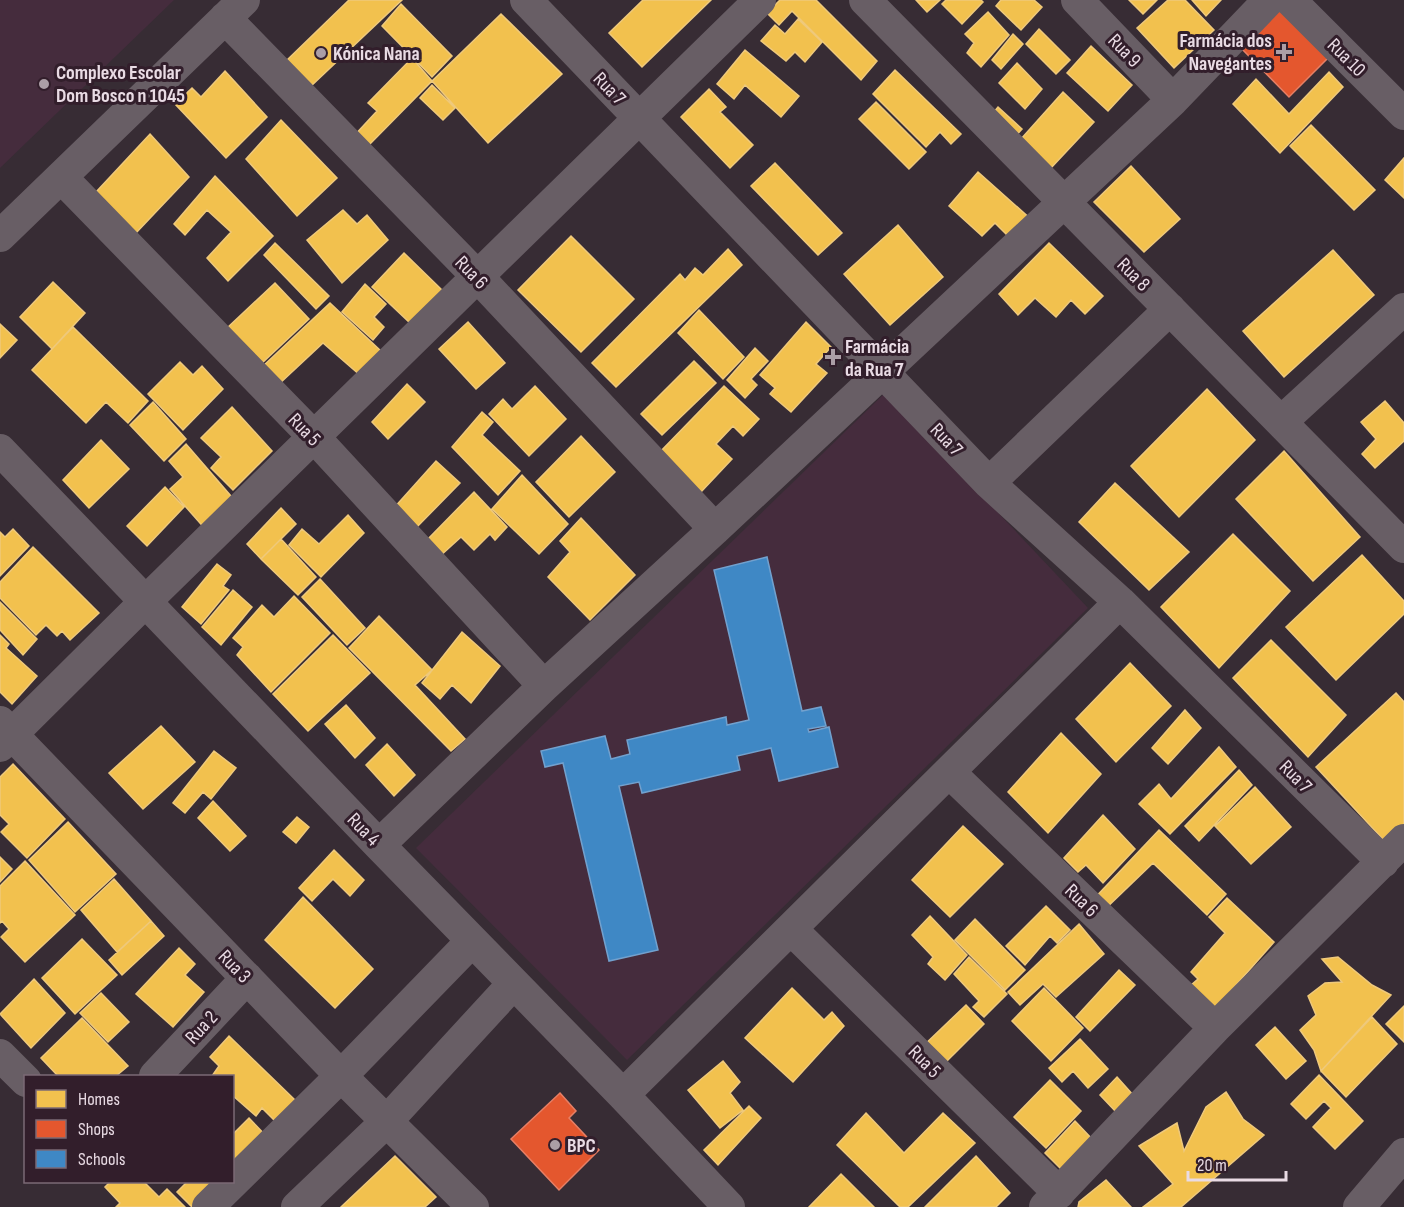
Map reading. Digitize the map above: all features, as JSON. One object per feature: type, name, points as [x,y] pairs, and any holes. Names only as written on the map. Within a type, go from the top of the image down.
[{"type":"street","name":"Rua 7","points":[[526,0],[989,483],[1120,602],[1383,862]]},
{"type":"street","points":[[4,734],[146,602],[760,0]]},
{"type":"street","name":"Rua 8","points":[[865,0],[1404,547]]},
{"type":"street","name":"Rua 9","points":[[1077,0],[1173,100]]},
{"type":"street","points":[[378,845],[544,686],[1173,100],[1269,0]]},
{"type":"street","name":"Rua 10","points":[[1290,0],[1400,103]]},
{"type":"street","points":[[0,236],[235,9]]},
{"type":"street","name":"Rua 6","points":[[235,9],[477,277],[715,529]]},
{"type":"street","name":"Rua 5","points":[[61,177],[314,437],[544,686]]},
{"type":"street","points":[[989,483],[1170,309]]},
{"type":"street","points":[[1281,422],[1399,322]]},
{"type":"street","name":"Rua 4","points":[[0,450],[729,1207]]},
{"type":"street","points":[[623,1095],[1120,602]]},
{"type":"street","name":"Rua 3","points":[[4,734],[247,978],[340,1076],[473,1207]]},
{"type":"street","name":"Rua 6","points":[[948,772],[1215,1028]]},
{"type":"street","points":[[1052,1200],[1215,1028],[1404,840]]},
{"type":"street","name":"Rua 5","points":[[791,929],[1052,1200]]},
{"type":"street","points":[[234,1181],[472,941]]},
{"type":"street","name":"Rua 2","points":[[157,1075],[247,978]]},
{"type":"street","points":[[297,1207],[387,1121],[513,984]]},
{"type":"street","points":[[0,1054],[24,1079]]},
{"type":"street","points":[[1359,1207],[1404,1154]]},
{"type":"street","points":[[208,1207],[232,1183]]},
{"type":"shaded area","name":"Complexo Escolar Dom Bosco n 1045","points":[[0,0],[174,0],[0,168]]},
{"type":"shaded area","points":[[885,393],[1088,608],[627,1060],[416,848]]},
{"type":"building: Homes","points":[[349,0],[402,0],[309,88],[285,62]]},
{"type":"building: Homes","points":[[643,0],[711,0],[642,67],[609,33]]},
{"type":"building: Homes","points":[[780,0],[816,0],[877,61],[861,80],[792,11],[779,25],[767,13]]},
{"type":"building: Homes","points":[[916,0],[940,0],[927,12]]},
{"type":"building: Homes","points":[[946,0],[981,0],[983,2],[962,24],[942,4]]},
{"type":"building: Homes","points":[[1001,0],[1034,0],[1042,7],[1021,30],[996,6]]},
{"type":"building: Homes","points":[[1129,0],[1157,0],[1143,14]]},
{"type":"building: Homes","points":[[1168,0],[1185,0],[1214,30],[1174,68],[1137,28]]},
{"type":"building: Homes","points":[[1192,0],[1221,0],[1206,16]]},
{"type":"building: Homes","points":[[401,4],[452,56],[432,77],[382,26]]},
{"type":"building: Homes","points":[[988,12],[1009,35],[981,67],[967,53],[974,43],[965,34]]},
{"type":"building: Homes","points":[[501,14],[562,74],[488,143],[432,81]]},
{"type":"building: Homes","points":[[798,19],[822,42],[805,62],[795,52],[786,61],[761,41],[775,25],[785,34]]},
{"type":"building: Homes","points":[[1039,29],[1070,60],[1056,74],[1026,44]]},
{"type":"building: Homes","points":[[1013,34],[1023,44],[1001,69],[992,60]]},
{"type":"building: Homes","points":[[1091,46],[1132,85],[1108,111],[1067,73]]},
{"type":"building: Homes","points":[[745,50],[799,96],[781,117],[745,85],[734,99],[717,84]]},
{"type":"building: Homes","points":[[412,58],[432,81],[366,148],[353,137],[377,111],[368,103]]},
{"type":"building: Homes","points":[[1017,63],[1042,89],[1025,109],[999,83]]},
{"type":"building: Homes","points":[[895,70],[961,134],[951,144],[940,132],[926,147],[873,94]]},
{"type":"building: Homes","points":[[225,71],[267,117],[226,158],[175,104],[192,88],[201,97]]},
{"type":"building: Homes","points":[[1329,72],[1343,87],[1280,153],[1233,104],[1256,79],[1289,114]]},
{"type":"building: Homes","points":[[432,85],[455,108],[443,120],[420,98]]},
{"type":"building: Homes","points":[[709,89],[726,107],[720,112],[753,145],[730,168],[681,117]]},
{"type":"building: Homes","points":[[1063,92],[1094,122],[1051,168],[1021,139]]},
{"type":"building: Homes","points":[[876,102],[926,152],[909,169],[859,119]]},
{"type":"building: Homes","points":[[998,107],[1022,129],[1012,140],[989,118]]},
{"type":"building: Homes","points":[[281,120],[337,178],[297,216],[246,159]]},
{"type":"building: Homes","points":[[1311,125],[1375,190],[1354,210],[1290,146]]},
{"type":"building: Homes","points":[[150,134],[189,177],[136,233],[96,192]]},
{"type":"building: Homes","points":[[1404,158],[1404,198],[1385,180]]},
{"type":"building: Homes","points":[[775,163],[842,233],[818,255],[751,186]]},
{"type":"building: Homes","points":[[1131,166],[1180,219],[1144,252],[1094,202]]},
{"type":"building: Homes","points":[[978,172],[1033,221],[1014,242],[995,223],[982,236],[949,206]]},
{"type":"building: Homes","points":[[215,176],[273,236],[228,281],[207,258],[231,232],[207,210],[185,235],[174,224]]},
{"type":"building: Homes","points":[[343,210],[357,224],[367,215],[388,240],[342,283],[307,240]]},
{"type":"building: Homes","points":[[898,225],[943,277],[890,325],[844,274]]},
{"type":"building: Homes","points":[[571,236],[634,299],[581,352],[518,290]]},
{"type":"building: Homes","points":[[275,243],[329,296],[316,309],[264,255]]},
{"type":"building: Homes","points":[[1049,243],[1103,296],[1085,314],[1071,300],[1056,317],[1035,298],[1018,315],[999,294]]},
{"type":"building: Homes","points":[[728,249],[742,265],[616,387],[592,363],[680,274],[685,280],[695,268],[703,275]]},
{"type":"building: Homes","points":[[1333,250],[1374,295],[1284,377],[1243,331]]},
{"type":"building: Homes","points":[[404,253],[443,291],[411,324],[372,287]]},
{"type":"building: Homes","points":[[53,282],[85,313],[52,349],[20,317]]},
{"type":"building: Homes","points":[[275,283],[309,319],[260,365],[226,329]]},
{"type":"building: Homes","points":[[365,284],[386,304],[374,317],[384,327],[373,340],[342,312]]},
{"type":"building: Homes","points":[[330,303],[382,352],[361,376],[323,343],[277,386],[262,367]]},
{"type":"building: Homes","points":[[699,310],[744,357],[723,379],[678,333]]},
{"type":"building: Homes","points":[[468,322],[505,363],[476,389],[439,349]]},
{"type":"building: Homes","points":[[806,322],[831,347],[816,364],[827,373],[791,412],[770,394],[775,388],[760,375]]},
{"type":"building: Homes","points":[[0,324],[17,340],[0,358]]},
{"type":"building: Homes","points":[[73,327],[148,401],[128,423],[106,402],[86,423],[32,370]]},
{"type":"building: Homes","points":[[755,348],[768,361],[751,379],[757,385],[745,398],[727,380]]},
{"type":"building: Homes","points":[[694,361],[716,383],[662,435],[641,414]]},
{"type":"building: Homes","points":[[180,362],[193,375],[202,366],[223,389],[183,430],[148,394]]},
{"type":"building: Homes","points":[[407,384],[425,402],[388,439],[372,422]]},
{"type":"building: Homes","points":[[535,386],[566,419],[529,456],[489,414],[503,399],[512,409]]},
{"type":"building: Homes","points":[[724,386],[759,419],[743,436],[733,426],[716,444],[732,459],[701,492],[659,453]]},
{"type":"building: Homes","points":[[1207,389],[1255,440],[1179,517],[1131,466]]},
{"type":"building: Homes","points":[[1385,401],[1404,423],[1404,441],[1375,468],[1362,454],[1376,439],[1361,422]]},
{"type":"building: Homes","points":[[153,402],[186,439],[164,461],[130,425]]},
{"type":"building: Homes","points":[[232,407],[272,451],[233,490],[211,468],[221,457],[201,438]]},
{"type":"building: Homes","points":[[482,412],[493,422],[482,435],[520,471],[498,495],[452,447]]},
{"type":"building: Homes","points":[[581,436],[615,472],[569,517],[536,482]]},
{"type":"building: Homes","points":[[101,440],[129,469],[89,508],[63,480]]},
{"type":"building: Homes","points":[[186,444],[237,503],[207,531],[170,489],[183,477],[169,461]]},
{"type":"building: Homes","points":[[1284,451],[1360,537],[1313,581],[1236,499]]},
{"type":"building: Homes","points":[[436,461],[460,483],[414,530],[393,509]]},
{"type":"building: Homes","points":[[522,475],[568,524],[539,554],[492,509]]},
{"type":"building: Homes","points":[[1115,483],[1189,552],[1149,590],[1079,522]]},
{"type":"building: Homes","points":[[165,487],[184,507],[147,546],[127,526]]},
{"type":"building: Homes","points":[[474,492],[507,527],[495,540],[490,534],[474,550],[461,537],[439,557],[425,542]]},
{"type":"building: Homes","points":[[281,508],[296,524],[261,559],[247,544]]},
{"type":"building: Homes","points":[[348,515],[364,533],[321,577],[289,545],[302,529],[319,544]]},
{"type":"building: Homes","points":[[581,518],[635,575],[590,620],[548,577],[570,552],[560,541]]},
{"type":"building: Homes","points":[[13,529],[29,546],[0,576],[0,532],[5,537]]},
{"type":"building: Homes","points":[[1233,534],[1290,591],[1219,668],[1161,607]]},
{"type":"building: Homes","points":[[281,539],[316,577],[298,595],[261,559]]},
{"type":"building: Homes","points":[[33,547],[99,613],[70,640],[62,631],[57,636],[46,625],[36,635],[0,598],[0,582]]},
{"type":"building: Homes","points":[[1362,555],[1404,601],[1404,614],[1336,680],[1286,627]]},
{"type":"building: Homes","points":[[217,564],[231,575],[223,586],[229,590],[201,624],[182,607]]},
{"type":"building: Homes","points":[[320,579],[365,628],[347,645],[302,597]]},
{"type":"building: Homes","points":[[233,590],[252,607],[221,645],[202,627]]},
{"type":"building: Homes","points":[[294,596],[330,633],[271,692],[237,655],[243,647],[233,638],[262,605],[274,617]]},
{"type":"building: Homes","points":[[0,602],[37,639],[23,655],[0,630]]},
{"type":"building: Homes","points":[[379,616],[432,670],[415,685],[465,739],[451,751],[349,648]]},
{"type":"building: Homes","points":[[462,632],[500,666],[471,703],[452,685],[440,699],[422,683]]},
{"type":"building: Homes","points":[[0,635],[9,644],[6,648],[37,676],[12,704],[0,692]]},
{"type":"building: Homes","points":[[333,635],[370,673],[308,731],[273,694]]},
{"type":"building: Homes","points":[[1271,640],[1346,715],[1308,757],[1233,678]]},
{"type":"building: Homes","points":[[1130,663],[1171,706],[1116,762],[1076,719]]},
{"type":"building: Homes","points":[[1396,693],[1404,702],[1404,832],[1390,847],[1316,767]]},
{"type":"building: Homes","points":[[346,705],[375,738],[355,758],[325,724]]},
{"type":"building: Homes","points":[[1185,710],[1201,728],[1168,764],[1152,748]]},
{"type":"building: Homes","points":[[161,726],[195,762],[143,809],[109,773]]},
{"type":"building: Homes","points":[[1061,733],[1101,774],[1048,833],[1008,792]]},
{"type":"building: Homes","points":[[387,744],[415,775],[394,796],[366,765]]},
{"type":"building: Homes","points":[[1219,747],[1236,767],[1170,834],[1139,804],[1159,784],[1171,799]]},
{"type":"building: Homes","points":[[214,751],[236,768],[211,799],[203,792],[185,813],[173,803]]},
{"type":"building: Homes","points":[[13,764],[65,819],[27,858],[1,832],[9,824],[0,815],[0,777]]},
{"type":"building: Homes","points":[[1239,770],[1252,785],[1199,841],[1185,826]]},
{"type":"building: Homes","points":[[1255,787],[1291,827],[1251,864],[1215,826]]},
{"type":"building: Homes","points":[[213,801],[246,836],[230,851],[198,818]]},
{"type":"building: Homes","points":[[1103,815],[1135,849],[1103,883],[1086,865],[1078,872],[1064,858]]},
{"type":"building: Homes","points":[[297,817],[309,827],[296,843],[283,832]]},
{"type":"building: Homes","points":[[68,822],[116,874],[75,912],[29,860]]},
{"type":"building: Homes","points":[[963,826],[1003,864],[950,917],[912,880]]},
{"type":"building: Homes","points":[[1159,830],[1226,894],[1207,915],[1153,863],[1101,913],[1090,903]]},
{"type":"building: Homes","points":[[334,850],[364,880],[350,896],[333,879],[312,901],[299,888]]},
{"type":"building: Homes","points":[[0,857],[12,869],[0,882]]},
{"type":"building: Homes","points":[[25,861],[75,915],[25,962],[1,937],[9,929],[2,921],[0,923],[0,886]]},
{"type":"building: Homes","points":[[114,879],[151,921],[117,952],[81,910]]},
{"type":"building: Homes","points":[[303,897],[373,969],[335,1008],[265,940]]},
{"type":"building: Homes","points":[[1227,898],[1274,942],[1215,1009],[1190,986],[1198,979],[1191,972],[1225,933],[1209,917]]},
{"type":"building: Homes","points":[[1046,906],[1070,930],[1057,943],[1050,936],[1025,965],[1006,946]]},
{"type":"building: Homes","points":[[930,916],[967,955],[945,980],[928,964],[933,957],[912,935]]},
{"type":"building: Homes","points":[[975,919],[1025,970],[1005,990],[955,940]]},
{"type":"building: Homes","points":[[151,921],[164,936],[122,975],[109,960]]},
{"type":"building: Homes","points":[[1079,924],[1104,954],[1056,997],[1043,984],[1020,1005],[1008,992]]},
{"type":"building: Homes","points":[[82,939],[117,975],[75,1014],[42,978]]},
{"type":"building: Homes","points":[[179,948],[195,964],[185,975],[204,992],[173,1027],[136,994]]},
{"type":"building: Homes","points":[[969,957],[1007,994],[984,1017],[973,1007],[979,1001],[954,974]]},
{"type":"building: Homes","points":[[1338,957],[1372,985],[1391,995],[1321,1071],[1314,1050],[1300,1030],[1316,1015],[1308,996],[1325,983],[1342,982],[1322,959]]},
{"type":"building: Homes","points":[[1119,970],[1135,985],[1090,1031],[1076,1017]]},
{"type":"building: Homes","points":[[34,979],[65,1013],[31,1048],[0,1014]]},
{"type":"building: Homes","points":[[792,988],[824,1020],[832,1012],[844,1026],[793,1082],[745,1038]]},
{"type":"building: Homes","points":[[1044,988],[1083,1028],[1051,1061],[1012,1021]]},
{"type":"building: Homes","points":[[101,993],[129,1022],[108,1042],[80,1013]]},
{"type":"building: Homes","points":[[966,1005],[984,1024],[939,1069],[920,1049]]},
{"type":"building: Homes","points":[[1404,1006],[1404,1042],[1386,1024]]},
{"type":"building: Homes","points":[[1372,1017],[1397,1044],[1346,1097],[1321,1071]]},
{"type":"building: Homes","points":[[82,1018],[128,1066],[117,1075],[57,1075],[41,1058]]},
{"type":"building: Homes","points":[[1275,1027],[1306,1061],[1286,1079],[1256,1045]]},
{"type":"building: Homes","points":[[229,1036],[295,1100],[275,1121],[262,1108],[256,1116],[234,1097],[234,1075],[213,1075],[219,1066],[210,1057]]},
{"type":"building: Homes","points":[[1080,1039],[1108,1069],[1088,1088],[1073,1071],[1062,1082],[1049,1068]]},
{"type":"building: Homes","points":[[723,1061],[740,1082],[730,1093],[743,1110],[720,1128],[688,1090]]},
{"type":"building: Homes","points":[[1319,1075],[1363,1121],[1335,1149],[1313,1127],[1331,1108],[1324,1101],[1306,1119],[1291,1104]]},
{"type":"building: Homes","points":[[1117,1077],[1134,1096],[1117,1113],[1100,1095]]},
{"type":"building: Homes","points":[[1050,1080],[1081,1111],[1046,1148],[1014,1117]]},
{"type":"building: Homes","points":[[1226,1092],[1243,1119],[1264,1135],[1181,1207],[1143,1207],[1173,1184],[1139,1146],[1177,1123],[1184,1151],[1206,1107]]},
{"type":"building: Homes","points":[[749,1106],[761,1118],[718,1165],[704,1150]]},
{"type":"building: Homes","points":[[866,1113],[904,1153],[943,1113],[975,1143],[908,1207],[900,1207],[837,1145]]},
{"type":"building: Homes","points":[[249,1118],[270,1140],[234,1176],[234,1133]]},
{"type":"building: Homes","points":[[1075,1121],[1093,1140],[1063,1171],[1045,1153]]},
{"type":"building: Homes","points":[[395,1156],[436,1197],[425,1207],[341,1207]]},
{"type":"building: Homes","points":[[976,1156],[1010,1193],[996,1207],[925,1207]]},
{"type":"building: Homes","points":[[841,1174],[874,1207],[809,1207]]},
{"type":"building: Homes","points":[[1106,1180],[1131,1207],[1078,1207],[1079,1202]]},
{"type":"building: Homes","points":[[109,1183],[145,1183],[159,1197],[167,1189],[185,1207],[116,1207],[120,1203],[105,1187]]},
{"type":"building: Homes","points":[[186,1183],[228,1183],[203,1207],[192,1207],[177,1192]]},
{"type":"building: Shops","name":"Farmácia dos Navegantes","points":[[1278,8],[1328,58],[1289,97],[1240,47]]},
{"type":"building: Shops","name":"BPC","points":[[560,1093],[576,1111],[569,1118],[599,1150],[559,1190],[511,1139]]},
{"type":"building: Schools","points":[[767,557],[802,711],[821,707],[826,726],[808,729],[809,732],[829,727],[838,767],[779,781],[771,748],[737,756],[740,770],[642,793],[639,782],[619,786],[658,950],[609,961],[563,763],[545,767],[541,751],[605,736],[611,759],[630,754],[627,740],[726,717],[727,725],[749,720],[714,570]]},
{"type":"place","name":"Farmácia dos Navegantes","points":[[1284,52]]},
{"type":"place","name":"Kónica Nana","points":[[321,53]]},
{"type":"place","name":"Complexo Escolar Dom Bosco n 1045","points":[[44,84]]},
{"type":"place","name":"Farmácia da Rua 7","points":[[833,357]]},
{"type":"place","name":"BPC","points":[[555,1145]]}]
